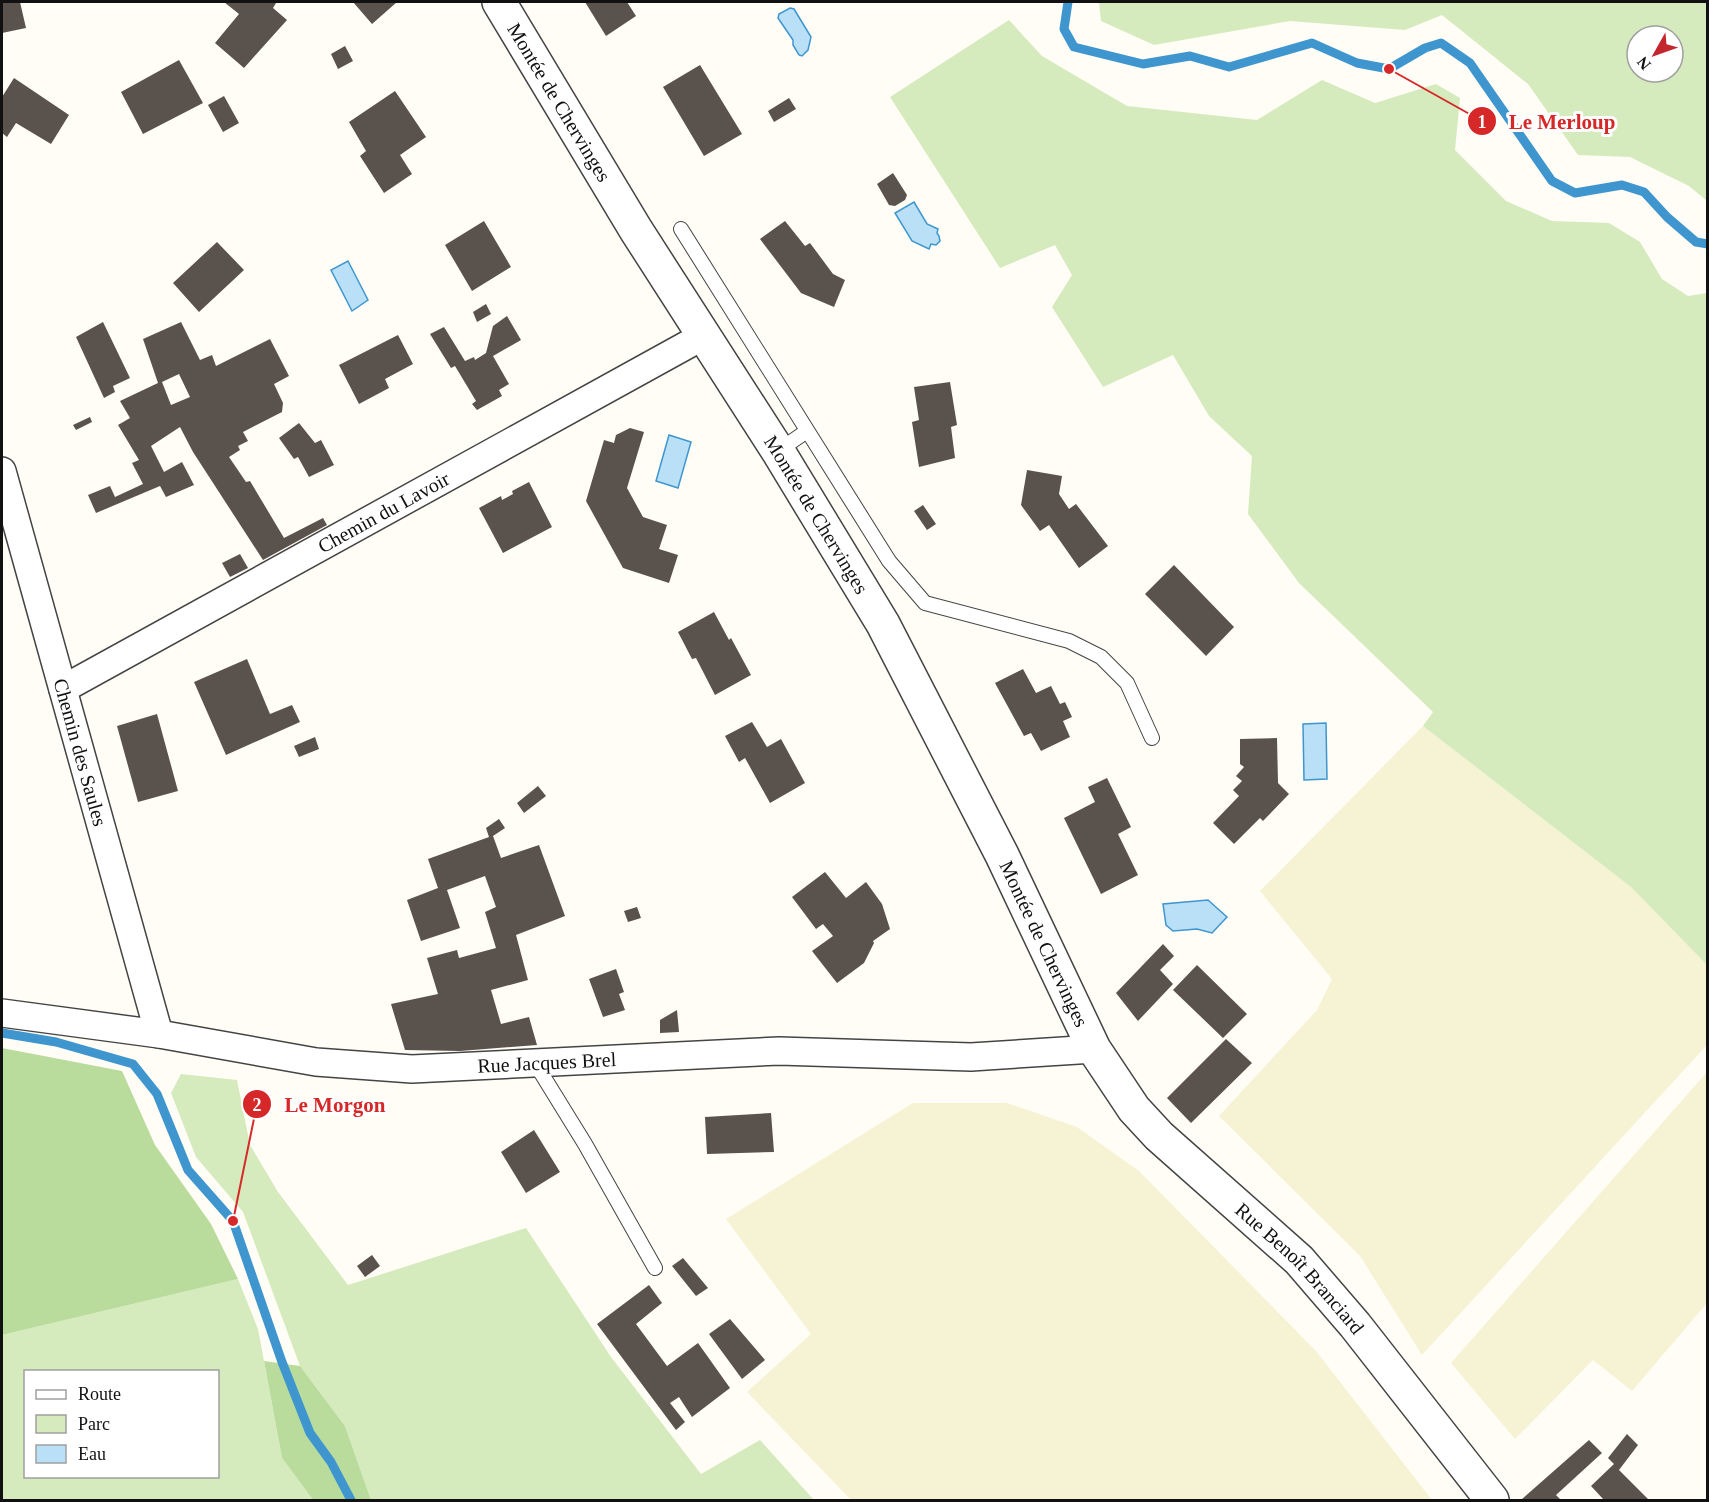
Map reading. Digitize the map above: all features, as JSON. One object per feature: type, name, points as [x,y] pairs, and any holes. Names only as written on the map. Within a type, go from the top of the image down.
[{"type":"street","name":"Montée de Chervinges","points":[[500,2],[636,230],[778,451],[883,624],[1002,855],[1094,1049]]},
{"type":"street","name":"Chemin du Lavoir","points":[[63,689],[705,335]]},
{"type":"street","name":"Chemin des Saules","points":[[2,471],[159,1034]]},
{"type":"street","name":"Rue Jacques Brel","points":[[2,1013],[159,1034],[316,1062],[412,1069],[779,1051],[971,1057],[1094,1049]]},
{"type":"street","name":"Rue Benoît Branciard","points":[[1094,1049],[1134,1109],[1159,1136],[1299,1260],[1355,1325],[1492,1500]]},
{"type":"lane","points":[[681,229],[889,561],[925,603],[1069,641],[1101,657],[1127,682],[1152,738]]},
{"type":"lane","points":[[778,451],[807,431]]},
{"type":"lane","points":[[535,1063],[585,1144],[654,1268]]},
{"type":"shaded area","points":[[1423,726],[1631,887],[1707,965],[1707,1045],[1422,1355],[1360,1256],[1219,1116],[1317,1010],[1332,979],[1260,891]]},
{"type":"shaded area","points":[[1707,1072],[1707,1303],[1632,1391],[1593,1360],[1515,1439],[1451,1363]]},
{"type":"shaded area","points":[[913,1103],[1007,1103],[1077,1127],[1139,1171],[1316,1351],[1432,1500],[851,1500],[747,1392],[811,1334],[726,1219]]},
{"type":"green space","points":[[1099,2],[1707,2],[1707,201],[1689,186],[1630,157],[1578,155],[1528,84],[1442,15],[1405,30],[1290,21],[1154,45],[1101,21]]},
{"type":"green space","points":[[1009,20],[1042,56],[1127,106],[1257,120],[1322,80],[1375,103],[1436,84],[1460,98],[1455,150],[1506,201],[1552,221],[1609,223],[1640,242],[1662,279],[1688,296],[1707,293],[1707,965],[1631,887],[1423,726],[1433,712],[1299,583],[1248,514],[1252,456],[1209,416],[1173,355],[1103,387],[1052,307],[1072,275],[1055,245],[1000,268],[890,97]]},
{"type":"green space","points":[[2,1048],[122,1071],[155,1145],[211,1224],[238,1279],[2,1335]]},
{"type":"green space","points":[[181,1074],[237,1080],[250,1145],[278,1192],[348,1285],[526,1228],[611,1357],[701,1474],[760,1440],[814,1500],[371,1500],[345,1426],[300,1366],[243,1212],[196,1157],[171,1093]]},
{"type":"green space","points":[[238,1279],[258,1329],[282,1458],[313,1500],[2,1500],[2,1335]]},
{"type":"green space","points":[[264,1361],[300,1366],[345,1426],[371,1500],[313,1500],[282,1458]]},
{"type":"water","points":[[790,8],[794,9],[811,37],[808,50],[802,56],[799,55],[793,45],[793,40],[778,18],[779,14]]},
{"type":"water","points":[[914,202],[927,224],[938,229],[940,241],[936,245],[931,244],[929,249],[912,241],[895,213]]},
{"type":"water","points":[[348,261],[368,300],[352,311],[331,270]]},
{"type":"water","points":[[669,435],[691,442],[678,488],[656,481]]},
{"type":"water","points":[[1326,723],[1327,779],[1304,780],[1303,724]]},
{"type":"water","points":[[1208,900],[1227,917],[1212,933],[1197,929],[1173,931],[1166,925],[1163,904]]},
{"type":"building","points":[[2,2],[20,2],[26,28],[2,33]]},
{"type":"building","points":[[224,2],[274,2],[276,3],[273,8],[287,20],[244,68],[215,43],[239,14]]},
{"type":"building","points":[[353,2],[397,2],[372,24]]},
{"type":"building","points":[[585,2],[627,2],[636,16],[606,36]]},
{"type":"building","points":[[345,46],[353,61],[338,69],[331,54]]},
{"type":"building","points":[[179,60],[203,103],[143,134],[121,92]]},
{"type":"building","points":[[700,65],[742,134],[704,156],[663,87]]},
{"type":"building","points":[[14,78],[69,115],[51,144],[16,123],[7,137],[2,133],[2,97]]},
{"type":"building","points":[[395,91],[426,137],[400,155],[412,174],[384,193],[360,156],[366,151],[349,122]]},
{"type":"building","points":[[224,96],[239,123],[223,132],[208,105]]},
{"type":"building","points":[[789,98],[796,109],[774,122],[768,111]]},
{"type":"building","points":[[893,173],[907,195],[905,200],[895,206],[889,205],[877,184]]},
{"type":"building","points":[[484,221],[511,267],[472,291],[445,245]]},
{"type":"building","points":[[785,221],[805,246],[810,243],[833,274],[845,280],[834,307],[801,293],[760,239]]},
{"type":"building","points":[[217,242],[244,270],[199,312],[173,283]]},
{"type":"building","points":[[486,304],[491,314],[477,322],[473,312]]},
{"type":"building","points":[[507,316],[521,340],[493,356],[509,384],[499,390],[502,396],[477,410],[472,404],[476,401],[455,366],[451,368],[430,334],[444,327],[465,361],[474,357],[475,360],[486,353],[493,326]]},
{"type":"building","points":[[103,322],[130,378],[113,386],[115,392],[104,398],[76,337]]},
{"type":"building","points":[[181,322],[200,360],[212,355],[216,366],[270,339],[289,376],[274,384],[283,403],[282,412],[243,432],[248,441],[238,446],[240,450],[229,457],[246,482],[250,481],[284,538],[323,518],[327,525],[263,560],[193,452],[180,427],[151,446],[164,472],[182,462],[194,485],[166,497],[160,486],[96,513],[88,495],[110,486],[115,497],[143,484],[132,463],[139,460],[118,425],[130,418],[120,401],[158,383],[143,339]],"holes":[[[179,374],[190,397],[171,405],[162,382]]]},
{"type":"building","points":[[398,335],[413,364],[385,379],[389,388],[359,404],[339,365]]},
{"type":"building","points":[[950,382],[957,425],[951,427],[955,458],[919,467],[912,422],[919,420],[914,387]]},
{"type":"building","points":[[90,417],[92,422],[76,430],[73,425]]},
{"type":"building","points":[[299,423],[315,443],[321,440],[334,465],[309,477],[298,457],[294,459],[279,438]]},
{"type":"building","points":[[630,428],[644,432],[627,488],[643,517],[667,525],[659,549],[678,555],[669,583],[623,568],[586,501],[604,440],[614,443],[616,435]]},
{"type":"building","points":[[1027,470],[1062,476],[1059,494],[1069,509],[1076,504],[1108,546],[1079,568],[1049,525],[1040,531],[1021,505]]},
{"type":"building","points":[[529,482],[552,527],[503,553],[479,508],[501,496],[502,500],[513,494],[512,491]]},
{"type":"building","points":[[923,505],[936,524],[927,530],[914,511]]},
{"type":"building","points":[[240,554],[248,568],[230,577],[222,563]]},
{"type":"building","points":[[1174,565],[1234,627],[1206,656],[1145,594]]},
{"type":"building","points":[[714,612],[751,675],[715,695],[696,658],[692,659],[678,632]]},
{"type":"building","points":[[247,659],[270,714],[292,705],[300,722],[226,755],[194,682]]},
{"type":"building","points":[[1023,669],[1036,693],[1051,686],[1060,704],[1065,702],[1072,717],[1063,721],[1070,737],[1041,751],[1031,733],[1024,736],[995,683]]},
{"type":"building","points":[[157,714],[178,791],[138,802],[117,726]]},
{"type":"building","points":[[752,722],[767,747],[781,739],[805,783],[770,803],[745,758],[739,762],[725,736]]},
{"type":"building","points":[[315,737],[319,749],[299,757],[294,746]]},
{"type":"building","points":[[1277,738],[1278,783],[1289,794],[1263,821],[1260,818],[1234,844],[1213,823],[1239,796],[1233,790],[1242,781],[1236,776],[1244,767],[1240,764],[1240,739]]},
{"type":"building","points":[[1107,778],[1131,827],[1118,834],[1138,875],[1101,894],[1064,818],[1095,802],[1088,787]]},
{"type":"building","points":[[538,786],[546,796],[524,813],[517,803]]},
{"type":"building","points":[[499,819],[505,828],[493,836],[501,858],[539,845],[565,916],[516,935],[528,980],[491,990],[501,1024],[529,1017],[537,1045],[460,1051],[405,1050],[391,1004],[438,994],[427,958],[457,950],[459,958],[496,948],[485,912],[496,907],[485,876],[447,890],[460,928],[421,941],[407,900],[438,888],[428,859],[489,837],[486,828]]},
{"type":"building","points":[[825,872],[846,898],[866,882],[882,904],[890,929],[873,941],[864,963],[837,983],[812,951],[833,936],[823,924],[816,929],[792,897]]},
{"type":"building","points":[[637,907],[641,918],[628,922],[624,911]]},
{"type":"building","points":[[1163,944],[1174,956],[1160,970],[1173,984],[1138,1021],[1116,993]]},
{"type":"building","points":[[1197,965],[1247,1014],[1223,1038],[1173,990]]},
{"type":"building","points":[[616,969],[624,992],[619,994],[625,1010],[603,1017],[589,979]]},
{"type":"building","points":[[677,1010],[679,1032],[660,1033],[660,1020]]},
{"type":"building","points":[[1226,1039],[1252,1063],[1191,1123],[1167,1098]]},
{"type":"building","points":[[771,1113],[774,1152],[707,1154],[705,1117]]},
{"type":"building","points":[[534,1130],[560,1172],[526,1193],[501,1152]]},
{"type":"building","points":[[372,1255],[380,1266],[365,1277],[357,1266]]},
{"type":"building","points":[[683,1258],[708,1288],[696,1296],[672,1266]]},
{"type":"building","points":[[649,1285],[662,1303],[636,1324],[667,1366],[698,1343],[730,1388],[692,1417],[679,1397],[670,1403],[685,1422],[676,1430],[597,1324]]},
{"type":"building","points":[[730,1319],[765,1360],[742,1379],[709,1334]]},
{"type":"building","points":[[1627,1434],[1638,1445],[1619,1470],[1649,1500],[1604,1500],[1591,1486],[1614,1464],[1608,1458]]},
{"type":"building","points":[[1589,1440],[1602,1453],[1556,1495],[1561,1500],[1521,1500]]},
{"type":"waterway","points":[[1068,2],[1064,29],[1074,47],[1143,64],[1190,56],[1229,67],[1312,43],[1357,63],[1389,69],[1425,48],[1441,43],[1470,63],[1552,181],[1575,193],[1622,185],[1644,192],[1667,217],[1696,242],[1708,244]]},
{"type":"waterway","points":[[2,1033],[56,1042],[133,1064],[157,1094],[188,1170],[233,1221],[282,1362],[310,1433],[331,1462],[351,1500]]},
{"type":"place","name":"Le Merloup","points":[[1389,69]]},
{"type":"place","name":"Le Morgon","points":[[233,1221]]}]
